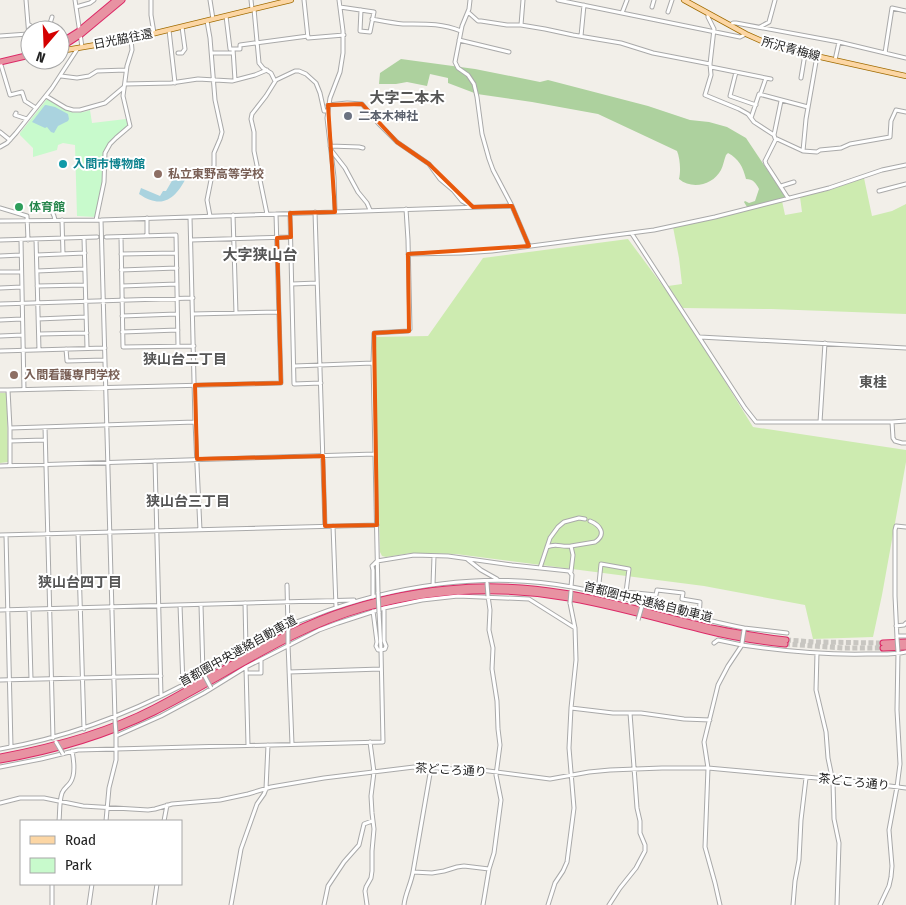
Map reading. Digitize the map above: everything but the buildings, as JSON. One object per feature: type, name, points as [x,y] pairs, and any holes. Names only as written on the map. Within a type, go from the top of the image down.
[{"type":"highway","points":[[79,33],[116,0]]},
{"type":"highway","points":[[70,39],[122,0]]},
{"type":"highway","points":[[0,64],[20,58]]},
{"type":"highway","points":[[0,64],[20,61]]},
{"type":"highway","name":"首都圏中央連絡自動車道","points":[[0,757],[43,748],[118,724],[152,709],[265,645],[317,621],[366,604],[424,592],[485,587],[548,591],[594,599],[716,629],[786,642],[721,634],[594,603],[555,596],[500,591],[425,595],[367,608],[334,618],[297,633],[182,697],[126,725],[72,744],[0,760]]},
{"type":"highway","points":[[906,642],[883,646],[906,647]]},
{"type":"main road","name":"日光脇往還","points":[[80,48],[131,39],[291,0]]},
{"type":"main road","name":"所沢青梅線","points":[[684,0],[730,26],[773,46],[906,76]]},
{"type":"main road","points":[[70,46],[80,48]]},
{"type":"street","points":[[26,0],[28,20]]},
{"type":"street","points":[[75,0],[80,48]]},
{"type":"street","points":[[76,7],[94,0]]},
{"type":"street","points":[[150,0],[154,33]]},
{"type":"street","points":[[210,0],[214,19]]},
{"type":"street","points":[[252,0],[258,42],[258,63],[271,73],[275,82]]},
{"type":"street","points":[[304,0],[308,36]]},
{"type":"street","points":[[335,212],[334,177],[327,111],[344,53],[344,35],[339,0]]},
{"type":"street","points":[[470,0],[468,12],[461,30],[455,62],[474,84],[482,134],[489,159],[529,246]]},
{"type":"street","points":[[521,25],[523,0]]},
{"type":"street","points":[[561,0],[740,37],[746,34]]},
{"type":"street","points":[[622,13],[626,0]]},
{"type":"street","points":[[652,7],[654,0]]},
{"type":"street","points":[[668,12],[672,0]]},
{"type":"street","points":[[760,27],[769,22],[775,0]]},
{"type":"street","points":[[580,36],[584,5]]},
{"type":"street","points":[[340,7],[361,10],[374,12],[370,32],[360,31],[361,10]]},
{"type":"street","points":[[885,53],[892,8],[906,11]]},
{"type":"street","points":[[468,12],[478,21],[521,25],[621,43],[653,53],[771,79]]},
{"type":"street","points":[[708,14],[714,31],[711,75],[705,95],[748,114],[754,122],[770,131],[776,139],[803,151],[817,152],[841,148],[850,144],[890,137],[896,110],[906,112]]},
{"type":"street","points":[[226,16],[230,49],[233,51],[236,80]]},
{"type":"street","points":[[372,19],[393,23],[433,24],[461,30]]},
{"type":"street","points":[[207,21],[212,53],[215,100],[222,132],[214,153],[214,165],[209,182],[206,203],[210,216]]},
{"type":"street","points":[[730,26],[736,22],[839,42],[906,58]]},
{"type":"street","points":[[178,53],[182,53],[185,49],[182,27]]},
{"type":"street","points":[[169,30],[175,83]]},
{"type":"street","points":[[0,36],[20,35]]},
{"type":"street","points":[[212,53],[233,51],[240,48],[240,45],[258,42],[308,36],[308,38],[344,35]]},
{"type":"street","points":[[96,220],[104,182],[105,153],[110,144],[130,126],[123,96],[126,70],[132,50],[131,39]]},
{"type":"street","points":[[459,40],[509,52]]},
{"type":"street","points":[[834,60],[839,42]]},
{"type":"street","name":"日光脇往還","points":[[0,147],[10,140],[46,96],[80,48]]},
{"type":"street","points":[[801,78],[805,54]]},
{"type":"street","points":[[803,151],[817,56]]},
{"type":"street","points":[[0,64],[10,95],[22,92],[25,101],[36,108]]},
{"type":"street","points":[[61,76],[77,78],[91,76],[97,72],[126,70]]},
{"type":"street","points":[[46,96],[66,108],[80,110],[105,103],[125,86],[175,83],[198,79],[236,80],[267,70]]},
{"type":"street","points":[[267,214],[254,151],[254,132],[250,119],[252,114],[276,80],[295,71],[303,72],[316,83],[322,107],[327,111]]},
{"type":"street","points":[[728,104],[736,72]]},
{"type":"street","points":[[751,118],[766,78]]},
{"type":"street","points":[[760,94],[808,107]]},
{"type":"street","points":[[730,96],[756,105]]},
{"type":"street","points":[[774,135],[781,101]]},
{"type":"street","points":[[328,105],[362,104],[397,142],[429,164],[440,179],[454,190],[462,201],[473,207]]},
{"type":"street","points":[[16,112],[15,116],[27,119]]},
{"type":"street","points":[[0,132],[10,140]]},
{"type":"street","points":[[776,139],[765,161],[788,198]]},
{"type":"street","points":[[330,148],[363,148]]},
{"type":"street","points":[[330,148],[345,168],[370,210]]},
{"type":"street","points":[[408,254],[475,252],[632,234],[688,224],[830,188],[882,170],[906,165]]},
{"type":"street","points":[[781,186],[794,182]]},
{"type":"street","points":[[879,191],[906,184]]},
{"type":"street","points":[[49,205],[55,220]]},
{"type":"street","points":[[0,221],[101,220],[512,206]]},
{"type":"street","points":[[0,208],[27,216],[28,240]]},
{"type":"street","points":[[0,767],[78,750],[383,742],[377,561],[374,333],[409,331],[406,209]]},
{"type":"street","points":[[315,212],[325,526]]},
{"type":"street","points":[[0,390],[281,383],[276,213]]},
{"type":"street","points":[[290,213],[294,384],[321,382]]},
{"type":"street","points":[[233,215],[236,313]]},
{"type":"street","points":[[190,217],[195,422],[200,530]]},
{"type":"street","points":[[147,218],[147,236]]},
{"type":"street","points":[[62,220],[64,254]]},
{"type":"street","points":[[101,220],[117,749],[116,764],[109,788],[106,820]]},
{"type":"street","points":[[632,234],[756,422],[906,421]]},
{"type":"street","points":[[106,237],[176,235],[178,346]]},
{"type":"street","points":[[121,236],[123,347],[194,346]]},
{"type":"street","points":[[0,240],[97,237]]},
{"type":"street","points":[[191,240],[291,237]]},
{"type":"street","points":[[84,238],[88,348]]},
{"type":"street","points":[[36,239],[39,350]]},
{"type":"street","points":[[21,240],[24,390]]},
{"type":"street","points":[[37,255],[84,253]]},
{"type":"street","points":[[121,254],[176,253]]},
{"type":"street","points":[[0,256],[21,255]]},
{"type":"street","points":[[121,270],[177,268]]},
{"type":"street","points":[[37,271],[85,269]]},
{"type":"street","points":[[0,272],[21,272]]},
{"type":"street","points":[[292,284],[317,283]]},
{"type":"street","points":[[122,286],[177,284]]},
{"type":"street","points":[[37,286],[85,285]]},
{"type":"street","points":[[0,288],[22,287]]},
{"type":"street","points":[[0,304],[193,298]]},
{"type":"street","points":[[193,314],[279,312]]},
{"type":"street","points":[[122,316],[177,314]]},
{"type":"street","points":[[38,319],[86,317]]},
{"type":"street","points":[[0,320],[22,319]]},
{"type":"street","points":[[122,332],[178,330]]},
{"type":"street","points":[[39,334],[87,333]]},
{"type":"street","points":[[0,336],[23,335]]},
{"type":"street","points":[[700,337],[906,348]]},
{"type":"street","points":[[820,422],[825,343]]},
{"type":"street","points":[[0,351],[105,348]]},
{"type":"street","points":[[66,349],[67,361],[105,360]]},
{"type":"street","points":[[294,366],[373,363]]},
{"type":"street","points":[[8,390],[10,465]]},
{"type":"street","points":[[10,428],[195,422]]},
{"type":"street","points":[[892,422],[893,438],[895,441],[906,443]]},
{"type":"street","points":[[45,427],[53,738],[63,754]]},
{"type":"street","points":[[10,441],[45,440]]},
{"type":"street","points":[[0,466],[375,454]]},
{"type":"street","points":[[155,461],[161,696]]},
{"type":"street","points":[[540,568],[555,529],[561,524],[579,518],[585,519]]},
{"type":"street","points":[[550,538],[554,544],[564,547],[596,542],[601,536],[601,530],[595,523],[590,521]]},
{"type":"street","points":[[0,535],[377,525]]},
{"type":"street","points":[[333,526],[336,607]]},
{"type":"street","points":[[880,905],[891,877],[889,830],[898,787],[900,764],[895,530],[896,526],[906,527]]},
{"type":"street","points":[[78,534],[84,729]]},
{"type":"street","points":[[6,535],[11,747]]},
{"type":"street","points":[[547,547],[554,544]]},
{"type":"street","points":[[548,905],[555,883],[567,859],[574,808],[569,748],[576,660],[575,628],[570,603],[572,546]]},
{"type":"street","points":[[373,597],[374,570],[372,566],[377,561],[414,555],[467,558],[571,572]]},
{"type":"street","points":[[434,556],[434,586]]},
{"type":"street","points":[[467,558],[481,570],[499,580]]},
{"type":"street","points":[[598,593],[601,564],[629,569],[626,592],[656,595],[657,590],[683,593],[682,599],[700,602],[698,618]]},
{"type":"street","points":[[481,570],[486,581],[490,610],[489,630],[493,648],[492,669],[497,701],[500,744],[496,779],[501,800],[494,853],[489,869],[483,905]]},
{"type":"street","points":[[0,749],[53,738],[115,718],[183,685],[288,627],[336,607],[373,597],[434,586],[499,580],[537,583],[598,593],[744,629],[787,633]]},
{"type":"street","points":[[287,585],[292,744]]},
{"type":"street","points":[[116,735],[161,716],[288,644],[319,630],[384,608],[422,600],[458,596],[528,599],[575,628]]},
{"type":"street","points":[[0,610],[360,600]]},
{"type":"street","points":[[244,603],[246,649]]},
{"type":"street","points":[[201,604],[203,673],[212,688]]},
{"type":"street","points":[[180,605],[183,685]]},
{"type":"street","points":[[638,620],[642,605]]},
{"type":"street","points":[[381,650],[385,649],[386,646],[384,642],[384,608]]},
{"type":"street","points":[[29,609],[31,679]]},
{"type":"street","points":[[373,611],[376,646],[378,650],[381,650]]},
{"type":"street","points":[[896,626],[906,623]]},
{"type":"street","points":[[720,905],[705,847],[708,768],[704,742],[718,685],[742,644],[744,629]]},
{"type":"street","points":[[897,637],[906,636]]},
{"type":"street","points":[[714,643],[718,640],[795,652],[858,654],[906,652]]},
{"type":"street","points":[[817,653],[816,690],[826,732],[832,780],[834,819],[839,847],[837,905]]},
{"type":"street","points":[[246,673],[261,673],[261,660]]},
{"type":"street","points":[[246,668],[248,745]]},
{"type":"street","points":[[289,672],[381,669]]},
{"type":"street","points":[[0,680],[161,676]]},
{"type":"street","points":[[571,708],[710,720]]},
{"type":"street","points":[[609,905],[636,868],[645,851],[640,833],[637,808],[630,713]]},
{"type":"street","points":[[367,905],[366,887],[371,878],[374,830],[371,796],[374,772],[370,742]]},
{"type":"street","points":[[232,905],[241,849],[258,804],[266,789],[268,745]]},
{"type":"street","points":[[59,820],[60,801],[63,791],[70,783],[72,777],[74,766],[72,752]]},
{"type":"street","name":"茶どころ通り","points":[[0,803],[20,798],[44,798],[83,806],[148,810],[166,805],[220,800],[266,789],[342,775],[405,768],[481,770],[550,779],[589,772],[708,768],[906,788]]},
{"type":"street","points":[[404,905],[405,897],[411,884],[431,768]]},
{"type":"street","points":[[793,905],[806,778]]},
{"type":"street","points":[[164,820],[166,805]]},
{"type":"street","points":[[324,905],[328,886],[344,862],[359,845],[362,826],[366,822],[373,821]]},
{"type":"street","points":[[413,872],[444,872],[464,866],[489,869]]},
{"type":"street","points":[[52,885],[52,905]]},
{"type":"street","points":[[89,905],[92,885]]},
{"type":"street","points":[[154,905],[157,885]]},
{"type":"highlighted area","points":[[362,104],[397,142],[429,164],[473,207],[512,206],[529,246],[408,254],[409,331],[374,333],[377,525],[325,526],[323,456],[197,459],[195,385],[281,383],[277,238],[291,237],[290,213],[335,212],[328,105]]},
{"type":"green space","points":[[401,59],[475,69],[540,82],[548,80],[648,106],[690,120],[709,122],[727,127],[746,138],[786,198],[747,207],[744,202],[755,201],[759,189],[754,182],[746,179],[740,164],[728,153],[721,170],[713,179],[696,185],[684,182],[679,179],[680,165],[677,151],[598,114],[477,94],[448,83],[448,78],[430,74],[427,86],[407,82],[379,84],[380,73]]},
{"type":"green space","points":[[47,99],[72,112],[90,110],[92,123],[126,119],[129,128],[115,138],[105,153],[103,182],[95,217],[77,216],[75,145],[63,143],[58,145],[57,150],[33,157],[33,148],[20,135]]},
{"type":"green space","points":[[864,178],[872,216],[892,211],[906,204],[906,314],[683,308],[668,286],[682,284],[673,227],[782,201],[785,215],[802,212],[800,197],[830,190]]},
{"type":"green space","points":[[628,239],[683,313],[753,427],[906,450],[906,462],[873,637],[813,639],[805,605],[704,586],[456,554],[411,553],[382,556],[380,552],[374,337],[428,336],[483,258]]},
{"type":"green space","points":[[0,393],[7,393],[8,462],[0,463]]},
{"type":"water","points":[[45,105],[55,107],[68,114],[69,119],[58,126],[54,133],[47,127],[45,128],[32,122]]},
{"type":"water","points":[[177,169],[188,174],[179,189],[169,199],[156,201],[139,194],[141,188],[160,196],[163,191],[166,191]]},
{"type":"tunnel","points":[[786,640],[883,643]]},
{"type":"tunnel","points":[[785,644],[843,648],[883,648]]},
{"type":"place","name":"二本木神社","points":[[348,116]]},
{"type":"place","name":"入間市博物館","points":[[63,164]]},
{"type":"place","name":"私立東野高等学校","points":[[158,174]]},
{"type":"place","name":"体育館","points":[[19,207]]},
{"type":"place","name":"入間看護専門学校","points":[[14,375]]},
{"type":"district","name":"大字二本木","points":[[407,98]]},
{"type":"district","name":"大字狭山台","points":[[260,255]]},
{"type":"district","name":"狭山台二丁目","points":[[185,359]]},
{"type":"district","name":"東桂","points":[[873,382]]},
{"type":"district","name":"狭山台三丁目","points":[[188,501]]},
{"type":"district","name":"狭山台四丁目","points":[[80,582]]}]
